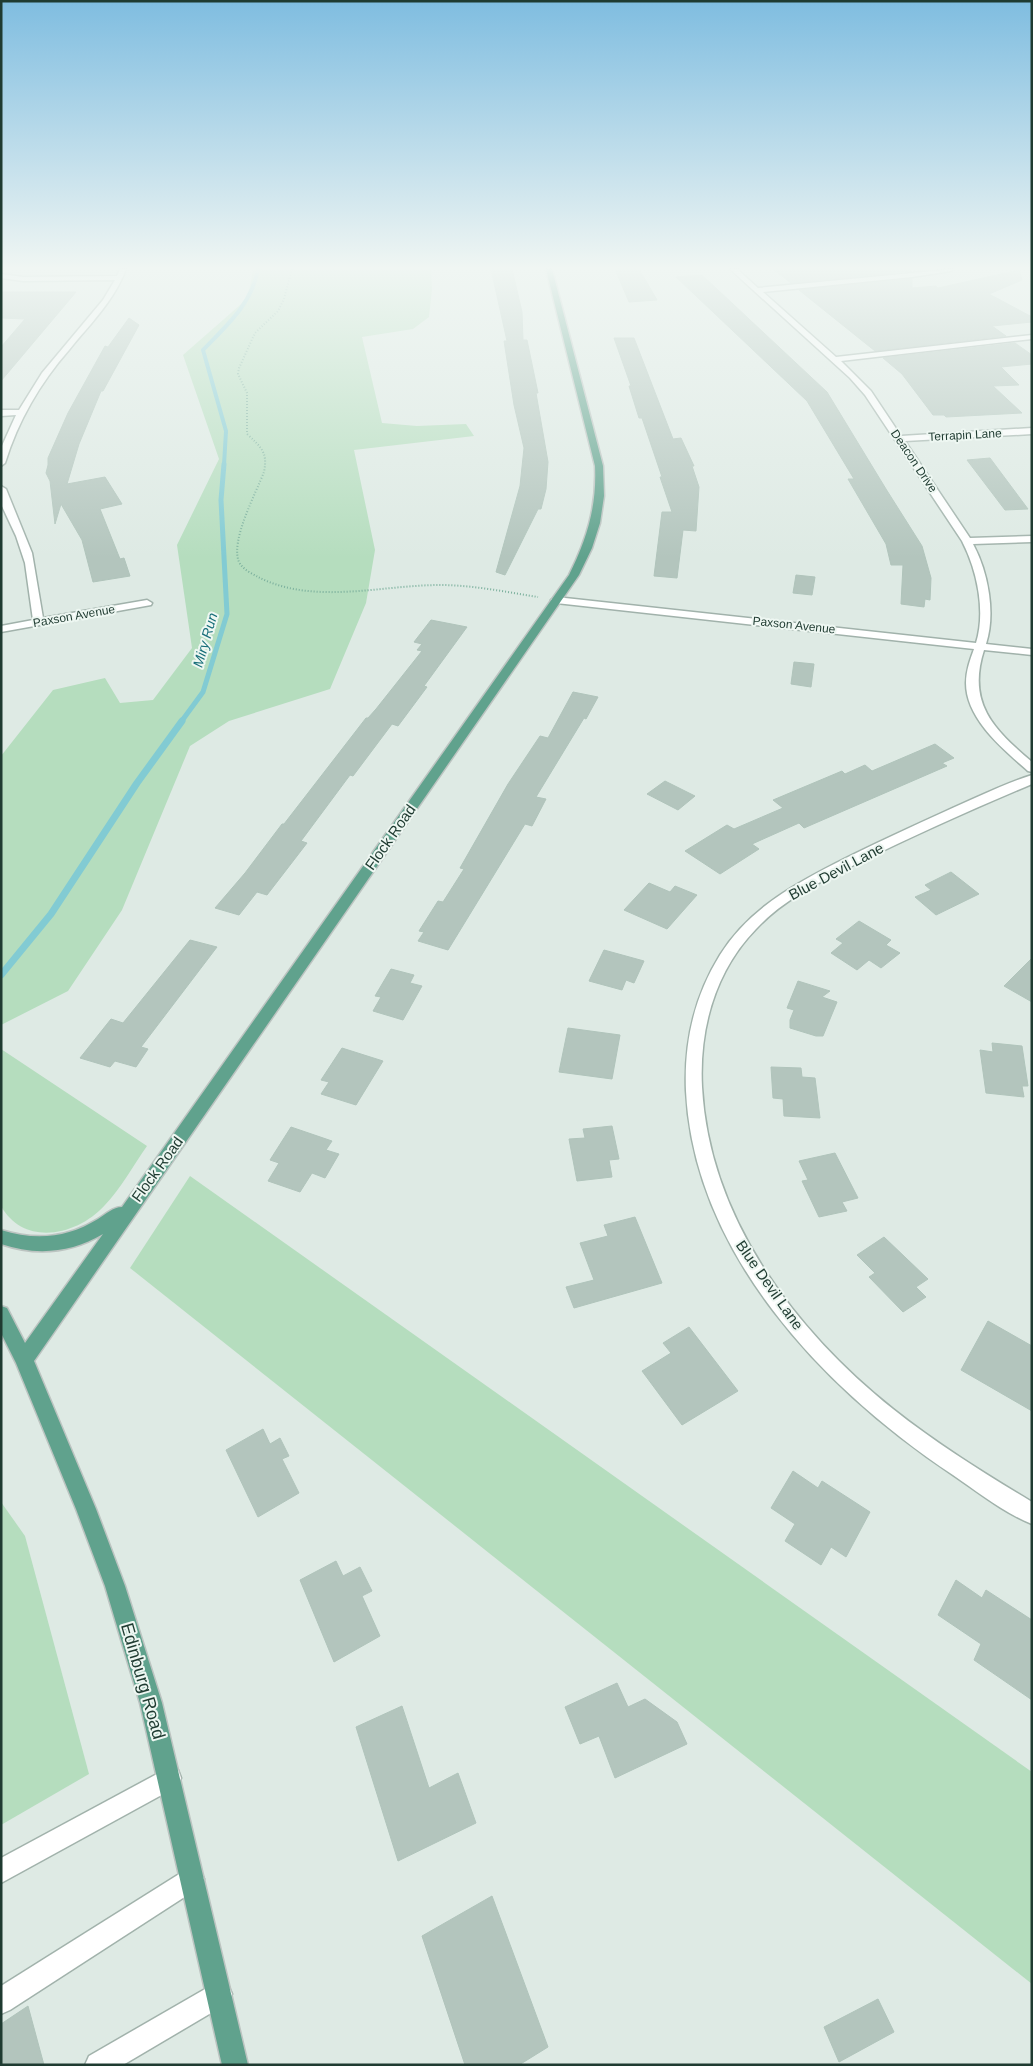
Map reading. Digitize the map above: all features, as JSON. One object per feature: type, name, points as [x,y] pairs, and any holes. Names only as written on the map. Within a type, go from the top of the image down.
[{"type":"main road","name":"Flock Road","points":[[24,1360],[574,575],[596,528],[601,488],[598,466],[573,365]]},
{"type":"main road","points":[[1,1237],[16,1243],[46,1245],[75,1239],[101,1228],[132,1205]]},
{"type":"main road","name":"Edinburg Road","points":[[1,1314],[24,1360],[115,1586],[151,1703],[170,1778],[235,2065]]},
{"type":"street","points":[[1,463],[22,412],[52,365]]},
{"type":"street","name":"Deacon Drive","points":[[841,365],[868,393],[968,541],[975,555],[981,576],[986,627],[972,672],[972,691],[979,709],[992,728],[1008,748],[1032,768]]},
{"type":"street","points":[[1,413],[22,412]]},
{"type":"street","name":"Terrapin Lane","points":[[899,439],[1032,431]]},
{"type":"street","points":[[1,489],[4,503],[23,540],[30,561],[38,622]]},
{"type":"street","points":[[968,541],[1032,538]]},
{"type":"street","name":"Paxson Avenue","points":[[556,600],[1032,652]]},
{"type":"street","name":"Paxson Avenue","points":[[1,629],[147,603]]},
{"type":"street","name":"Blue Devil Lane","points":[[1032,779],[874,849],[803,885],[775,904],[750,926],[725,958],[713,980],[701,1011],[694,1045],[692,1090],[698,1136],[709,1176],[726,1218],[750,1261],[785,1312],[822,1355],[880,1409],[949,1462],[1032,1514]]},
{"type":"street","points":[[1,1871],[170,1778]]},
{"type":"street","points":[[1,2002],[192,1879]]},
{"type":"street","points":[[98,2065],[219,1994]]},
{"type":"path","points":[[240,365],[238,374],[247,393],[247,434],[263,451],[266,461],[261,479],[250,504],[239,544],[237,557],[244,570],[264,580],[292,589],[317,592],[357,593],[442,585],[556,600]]},
{"type":"green space","points":[[187,365],[369,365],[382,423],[417,426],[466,424],[474,436],[354,450],[375,550],[366,603],[330,689],[229,721],[190,746],[122,910],[68,991],[1,1025],[1,756],[53,690],[105,678],[120,703],[153,700],[192,648],[177,545],[219,459]]},
{"type":"green space","points":[[1,1049],[147,1146],[122,1184],[105,1205],[93,1216],[66,1230],[37,1232],[23,1228],[11,1219],[1,1206]]},
{"type":"green space","points":[[190,1176],[1032,1772],[1032,1984],[130,1268]]},
{"type":"green space","points":[[1,1502],[25,1536],[89,1774],[1,1825]]},
{"type":"building","points":[[1,365],[14,365],[1,381]]},
{"type":"building","points":[[94,365],[117,365],[103,391],[101,391],[79,444],[67,484],[105,477],[122,504],[100,509],[120,559],[124,558],[130,576],[93,582],[82,540],[61,504],[55,524],[50,481],[46,473],[48,458],[68,413]]},
{"type":"building","points":[[508,365],[532,365],[548,462],[546,489],[541,509],[538,509],[505,575],[496,572],[520,486],[524,448],[514,405]]},
{"type":"building","points":[[624,365],[645,365],[673,439],[681,438],[694,466],[692,466],[699,487],[696,531],[683,530],[677,578],[654,576],[662,512],[672,512],[642,418],[639,418],[629,386],[631,386]]},
{"type":"building","points":[[769,365],[799,365],[827,392],[922,546],[931,578],[930,600],[925,599],[924,607],[901,604],[903,565],[891,565],[886,544],[848,479],[854,479],[807,401]]},
{"type":"building","points":[[892,365],[1017,365],[1001,367],[1019,385],[993,386],[1022,413],[946,417],[944,415],[933,415],[902,374]]},
{"type":"building","points":[[990,458],[1028,509],[1005,510],[967,460]]},
{"type":"building","points":[[796,575],[815,577],[812,595],[793,593]]},
{"type":"building","points":[[431,620],[467,627],[424,686],[427,687],[398,726],[392,724],[353,776],[350,775],[301,841],[307,843],[267,895],[257,892],[239,915],[215,908],[245,873],[282,824],[284,824],[366,718],[376,709],[422,651],[417,650],[422,644],[414,642]]},
{"type":"building","points":[[794,662],[814,664],[811,687],[791,684]]},
{"type":"building","points":[[573,692],[598,697],[536,797],[546,799],[532,826],[525,824],[448,950],[418,941],[424,932],[419,931],[438,901],[443,902],[464,869],[460,868],[508,784],[540,736],[548,738]]},
{"type":"building","points":[[935,744],[954,758],[942,763],[947,766],[804,828],[799,823],[752,844],[759,849],[720,874],[685,851],[727,825],[734,829],[783,808],[773,800],[842,771],[845,774],[865,765],[872,771]]},
{"type":"building","points":[[665,781],[695,796],[678,810],[647,794]]},
{"type":"building","points":[[951,872],[979,894],[936,915],[915,897],[931,890],[925,885]]},
{"type":"building","points":[[649,883],[670,892],[675,886],[697,895],[667,929],[624,910]]},
{"type":"building","points":[[859,921],[891,940],[886,945],[900,953],[881,968],[869,960],[857,970],[831,953],[843,943],[836,939]]},
{"type":"building","points":[[190,940],[217,947],[141,1047],[148,1049],[136,1067],[115,1061],[110,1067],[80,1058],[111,1019],[123,1023]]},
{"type":"building","points":[[604,950],[644,961],[634,983],[626,980],[622,990],[589,981]]},
{"type":"building","points":[[1032,958],[1032,1002],[1004,986]]},
{"type":"building","points":[[391,969],[414,975],[410,983],[422,986],[403,1020],[373,1011],[381,997],[375,996]]},
{"type":"building","points":[[798,981],[830,991],[822,997],[837,1002],[823,1036],[816,1036],[790,1028],[790,1020],[794,1010],[787,1008]]},
{"type":"building","points":[[568,1028],[620,1035],[612,1079],[559,1072]]},
{"type":"building","points":[[992,1043],[1022,1046],[1028,1086],[1022,1086],[1024,1097],[986,1093],[980,1050],[993,1052]]},
{"type":"building","points":[[342,1048],[383,1061],[356,1105],[321,1094],[329,1082],[321,1080]]},
{"type":"building","points":[[771,1067],[801,1068],[802,1077],[815,1078],[820,1118],[784,1116],[783,1099],[773,1098]]},
{"type":"building","points":[[612,1126],[619,1159],[609,1160],[612,1177],[577,1181],[569,1139],[585,1138],[583,1129]]},
{"type":"building","points":[[291,1127],[332,1141],[326,1150],[339,1154],[325,1178],[312,1173],[300,1192],[268,1181],[279,1163],[270,1160]]},
{"type":"building","points":[[835,1153],[858,1198],[842,1202],[847,1211],[819,1217],[802,1181],[808,1180],[799,1161]]},
{"type":"building","points":[[635,1217],[662,1283],[574,1308],[566,1287],[594,1280],[580,1243],[608,1236],[604,1225]]},
{"type":"building","points":[[884,1237],[928,1279],[916,1287],[926,1297],[903,1312],[869,1277],[875,1273],[857,1255]]},
{"type":"building","points":[[988,1321],[1032,1346],[1032,1411],[961,1370]]},
{"type":"building","points":[[689,1327],[738,1391],[682,1425],[642,1371],[671,1353],[663,1343]]},
{"type":"building","points":[[263,1429],[270,1444],[280,1438],[289,1456],[282,1459],[299,1493],[258,1517],[226,1450]]},
{"type":"building","points":[[793,1471],[818,1488],[822,1481],[870,1512],[846,1557],[831,1547],[821,1565],[785,1541],[795,1524],[771,1508]]},
{"type":"building","points":[[336,1561],[343,1576],[360,1567],[372,1591],[362,1596],[380,1636],[334,1662],[300,1580]]},
{"type":"building","points":[[956,1580],[982,1598],[986,1590],[1032,1620],[1032,1700],[974,1660],[981,1644],[938,1615]]},
{"type":"building","points":[[617,1683],[628,1707],[645,1699],[677,1722],[687,1744],[615,1778],[599,1736],[580,1744],[565,1707]]},
{"type":"building","points":[[402,1706],[429,1788],[458,1773],[476,1823],[398,1861],[356,1727]]},
{"type":"building","points":[[492,1896],[548,2047],[519,2065],[465,2065],[422,1936]]},
{"type":"building","points":[[878,1999],[894,2032],[839,2062],[824,2027]]},
{"type":"building","points":[[28,2006],[44,2065],[1,2065],[1,2024]]},
{"type":"waterway","name":"Miry Run","points":[[207,365],[226,431],[224,465]]},
{"type":"waterway","name":"Miry Run","points":[[181,722],[203,692],[227,614],[221,500],[224,464]]},
{"type":"waterway","name":"Miry Run","points":[[1,975],[51,914],[137,783],[182,721]]}]
